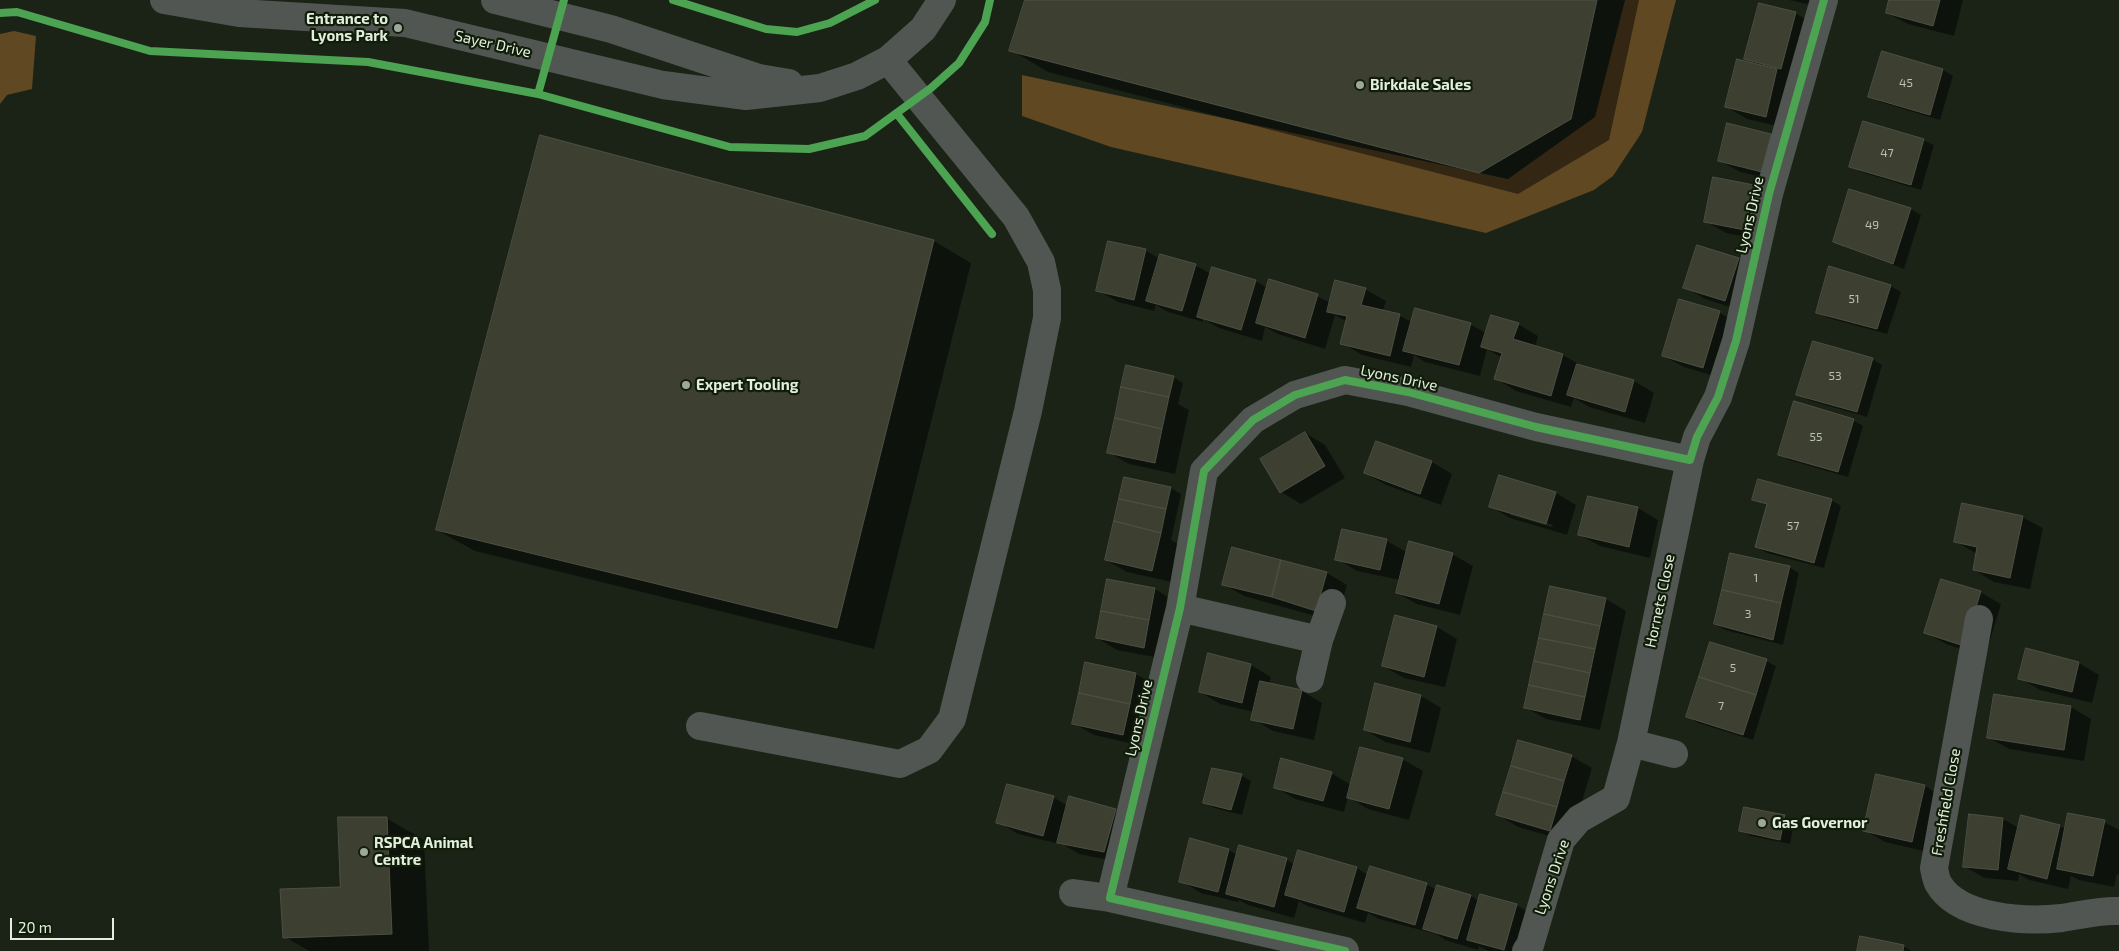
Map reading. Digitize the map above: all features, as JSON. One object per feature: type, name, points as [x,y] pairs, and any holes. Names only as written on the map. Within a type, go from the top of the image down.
[{"type":"street","name":"Sayer Drive","points":[[164,0],[240,14],[405,23],[663,85],[746,96],[820,88],[857,76],[888,60],[923,29],[942,0]]},
{"type":"street","name":"Sayer Drive","points":[[496,0],[611,29],[759,78],[820,88]]},
{"type":"street","name":"Lyons Drive","points":[[1110,898],[1180,608],[1204,471],[1253,420],[1295,394],[1345,380],[1408,392],[1536,427],[1690,460],[1697,437],[1718,398],[1736,341],[1769,194],[1824,0]]},
{"type":"street","points":[[700,726],[900,764],[929,750],[952,719],[1028,411],[1047,318],[1046,290],[1040,262],[1016,217],[888,60]]},
{"type":"street","name":"Hornets Close","points":[[1616,798],[1631,743],[1690,460]]},
{"type":"street","points":[[1310,679],[1319,640],[1332,602]]},
{"type":"street","points":[[1180,608],[1319,640]]},
{"type":"street","name":"Freshfield Close","points":[[1979,620],[1934,868],[1938,882],[1947,894],[1968,908],[1992,915],[2027,919],[2061,918],[2106,910],[2119,911]]},
{"type":"street","points":[[1631,743],[1674,754]]},
{"type":"street","name":"Lyons Drive","points":[[1526,951],[1530,945],[1561,840],[1579,819],[1616,798]]},
{"type":"street","points":[[1074,893],[1110,898],[1345,951]]},
{"type":"shaded area","points":[[1625,0],[1676,0],[1642,132],[1613,176],[1594,190],[1486,233],[1111,147],[1022,116],[1022,75],[1508,179],[1595,117]]},
{"type":"shaded area","points":[[14,31],[36,36],[32,89],[7,95],[0,104],[0,34]]},
{"type":"building","name":"Birkdale Sales","points":[[1025,0],[1597,0],[1571,119],[1479,173],[1009,51]]},
{"type":"building","points":[[1889,0],[1940,0],[1933,26],[1886,13]]},
{"type":"building","points":[[1759,3],[1796,12],[1781,69],[1744,59]]},
{"type":"building","points":[[1882,51],[1943,69],[1930,115],[1868,97]]},
{"type":"building","points":[[1737,59],[1777,69],[1766,117],[1725,107]]},
{"type":"building","points":[[1863,121],[1924,139],[1911,185],[1849,167]]},
{"type":"building","points":[[1727,123],[1771,134],[1762,172],[1718,161]]},
{"type":"building","name":"Expert Tooling","points":[[540,135],[934,240],[837,628],[436,530]]},
{"type":"building","points":[[1713,177],[1754,185],[1745,230],[1704,222]]},
{"type":"building","points":[[1849,189],[1911,208],[1893,264],[1833,242]]},
{"type":"building","points":[[1108,241],[1146,249],[1134,300],[1096,291]]},
{"type":"building","points":[[1697,245],[1739,258],[1725,301],[1683,288]]},
{"type":"building","points":[[1160,254],[1196,264],[1182,311],[1146,301]]},
{"type":"building","points":[[1829,266],[1891,285],[1877,329],[1816,313]]},
{"type":"building","points":[[1212,267],[1256,280],[1241,330],[1197,317]]},
{"type":"building","points":[[1269,279],[1318,294],[1305,338],[1256,323]]},
{"type":"building","points":[[1335,280],[1366,288],[1361,305],[1400,314],[1390,356],[1340,344],[1347,316],[1327,312]]},
{"type":"building","points":[[1679,299],[1720,311],[1703,368],[1662,356]]},
{"type":"building","points":[[1415,308],[1471,323],[1459,365],[1403,351]]},
{"type":"building","points":[[1491,315],[1519,323],[1513,339],[1563,354],[1551,396],[1494,379],[1502,353],[1481,347]]},
{"type":"building","points":[[1813,341],[1873,358],[1857,412],[1796,395]]},
{"type":"building","points":[[1577,364],[1634,380],[1625,412],[1567,395]]},
{"type":"building","points":[[1126,365],[1174,376],[1169,397],[1121,387]]},
{"type":"building","points":[[1121,387],[1169,397],[1162,429],[1115,418]]},
{"type":"building","points":[[1794,401],[1854,419],[1838,472],[1778,455]]},
{"type":"building","points":[[1115,418],[1162,429],[1155,463],[1107,453]]},
{"type":"building","points":[[1305,432],[1325,466],[1280,493],[1260,459]]},
{"type":"building","points":[[1376,441],[1432,461],[1420,494],[1364,473]]},
{"type":"building","points":[[1499,475],[1556,492],[1546,524],[1489,507]]},
{"type":"building","points":[[1124,477],[1171,487],[1166,509],[1119,499]]},
{"type":"building","points":[[1758,479],[1832,499],[1814,563],[1755,547],[1767,504],[1752,500]]},
{"type":"building","points":[[1588,496],[1638,507],[1629,547],[1578,535]]},
{"type":"building","points":[[1119,499],[1166,509],[1161,533],[1114,521]]},
{"type":"building","points":[[1962,503],[2023,516],[2010,578],[1973,570],[1977,547],[1954,542]]},
{"type":"building","points":[[1114,521],[1161,533],[1152,571],[1105,560]]},
{"type":"building","points":[[1342,529],[1387,539],[1380,570],[1335,560]]},
{"type":"building","points":[[1409,541],[1453,553],[1439,604],[1396,593]]},
{"type":"building","points":[[1232,547],[1281,560],[1272,597],[1222,585]]},
{"type":"building","points":[[1730,553],[1790,566],[1781,603],[1722,590]]},
{"type":"building","points":[[1281,560],[1327,572],[1316,611],[1272,597]]},
{"type":"building","points":[[1107,579],[1155,588],[1149,620],[1101,611]]},
{"type":"building","points":[[1941,579],[1981,591],[1964,646],[1924,633]]},
{"type":"building","points":[[1550,586],[1606,598],[1600,626],[1544,614]]},
{"type":"building","points":[[1722,590],[1781,603],[1773,640],[1714,624]]},
{"type":"building","points":[[1101,611],[1149,620],[1144,648],[1096,638]]},
{"type":"building","points":[[1544,614],[1600,626],[1595,649],[1539,638]]},
{"type":"building","points":[[1395,615],[1437,626],[1424,677],[1382,666]]},
{"type":"building","points":[[1539,638],[1595,649],[1590,673],[1534,661]]},
{"type":"building","points":[[1710,642],[1767,659],[1756,695],[1699,677]]},
{"type":"building","points":[[2026,648],[2079,662],[2072,692],[2018,679]]},
{"type":"building","points":[[1208,653],[1251,664],[1242,703],[1199,692]]},
{"type":"building","points":[[1534,661],[1590,673],[1585,697],[1529,685]]},
{"type":"building","points":[[1085,662],[1136,673],[1130,704],[1079,693]]},
{"type":"building","points":[[1699,677],[1756,695],[1743,735],[1686,717]]},
{"type":"building","points":[[1260,681],[1302,690],[1293,729],[1251,720]]},
{"type":"building","points":[[1375,683],[1421,695],[1410,742],[1364,730]]},
{"type":"building","points":[[1529,685],[1585,697],[1580,720],[1524,708]]},
{"type":"building","points":[[1079,693],[1130,704],[1123,735],[1072,724]]},
{"type":"building","points":[[1994,694],[2071,706],[2064,750],[1987,738]]},
{"type":"building","points":[[1518,740],[1572,755],[1564,781],[1511,766]]},
{"type":"building","points":[[1360,747],[1403,758],[1389,809],[1347,798]]},
{"type":"building","points":[[1281,758],[1332,772],[1323,801],[1274,788]]},
{"type":"building","points":[[1511,766],[1564,781],[1557,807],[1503,792]]},
{"type":"building","points":[[1212,768],[1242,774],[1231,810],[1203,803]]},
{"type":"building","points":[[1876,774],[1925,785],[1912,842],[1863,831]]},
{"type":"building","points":[[1007,784],[1054,796],[1043,836],[996,823]]},
{"type":"building","points":[[1503,792],[1557,807],[1550,831],[1496,815]]},
{"type":"building","points":[[1069,796],[1116,809],[1104,852],[1057,843]]},
{"type":"building","name":"Gas Governor","points":[[1744,807],[1785,815],[1780,840],[1739,831]]},
{"type":"building","points":[[2068,813],[2105,820],[2093,876],[2057,869]]},
{"type":"building","points":[[1969,814],[2003,818],[1998,870],[1963,867]]},
{"type":"building","points":[[2021,815],[2060,825],[2047,879],[2008,869]]},
{"type":"building","name":"RSPCA Animal Centre","points":[[338,817],[387,817],[392,934],[283,938],[280,889],[340,887]]},
{"type":"building","points":[[1190,838],[1229,849],[1218,892],[1179,882]]},
{"type":"building","points":[[1239,845],[1287,858],[1274,907],[1226,894]]},
{"type":"building","points":[[1298,850],[1357,867],[1344,912],[1285,895]]},
{"type":"building","points":[[1370,866],[1427,883],[1415,925],[1357,908]]},
{"type":"building","points":[[1437,885],[1471,895],[1457,939],[1423,929]]},
{"type":"building","points":[[1480,894],[1517,904],[1504,950],[1467,940]]},
{"type":"building","points":[[1860,936],[1904,945],[1903,951],[1857,951]]},
{"type":"cycle path","points":[[538,94],[564,0]]},
{"type":"cycle path","points":[[673,0],[766,29],[797,32],[830,23],[875,0]]},
{"type":"cycle path","points":[[0,13],[17,12],[150,51],[368,62],[538,94],[730,147],[809,149],[865,136],[931,88],[959,63],[985,22],[990,0]]},
{"type":"cycle path","points":[[1345,951],[1110,898],[1180,608],[1204,471],[1253,420],[1295,395],[1345,380],[1408,392],[1536,427],[1690,460],[1697,437],[1718,397],[1736,341],[1769,194],[1824,0]]},
{"type":"cycle path","points":[[897,114],[992,234]]},
{"type":"place","name":"Entrance to Lyons Park","points":[[398,28]]},
{"type":"place","name":"Birkdale Sales","points":[[1360,85]]},
{"type":"place","name":"Expert Tooling","points":[[686,385]]},
{"type":"place","name":"Gas Governor","points":[[1762,823]]},
{"type":"place","name":"RSPCA Animal Centre","points":[[364,852]]}]
